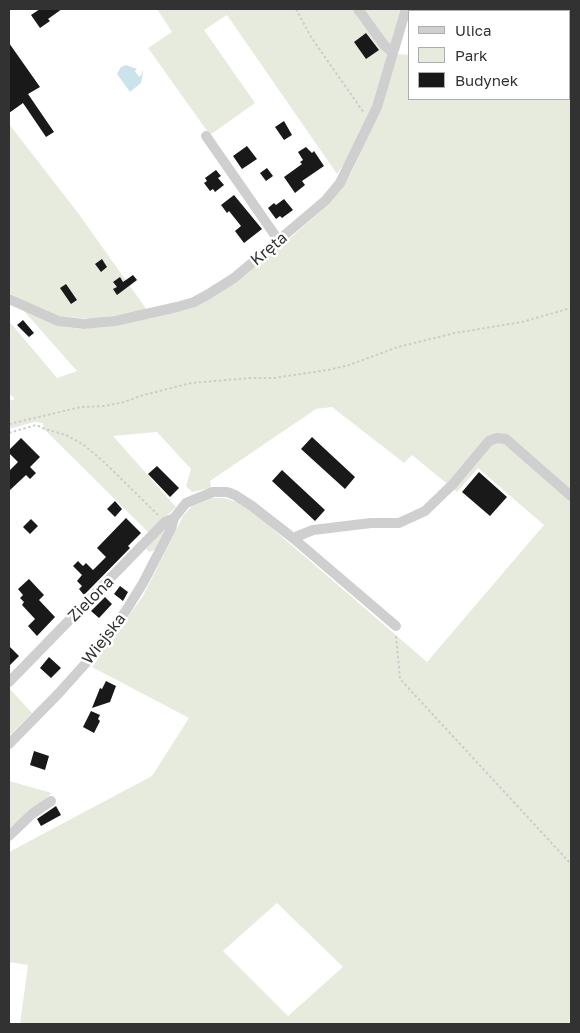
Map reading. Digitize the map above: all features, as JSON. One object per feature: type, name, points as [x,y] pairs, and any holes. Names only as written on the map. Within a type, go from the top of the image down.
[{"type":"street","points":[[358,9],[384,45],[393,53]]},
{"type":"street","name":"Kręta","points":[[9,299],[58,320],[84,324],[143,316],[194,302],[234,278],[326,200],[340,183],[377,107],[406,9]]},
{"type":"street","points":[[206,136],[279,241]]},
{"type":"street","points":[[293,538],[313,530],[372,523],[399,523],[425,511],[453,484],[489,442],[497,438],[506,439],[571,496]]},
{"type":"street","name":"Zielona","points":[[9,682],[186,503],[213,492],[227,492],[252,506],[293,538],[396,626]]},
{"type":"street","name":"Wiejska","points":[[9,744],[59,693],[102,645],[128,609],[171,529],[169,520]]},
{"type":"street","points":[[140,549],[154,562]]},
{"type":"street","points":[[9,836],[32,814],[52,802]]},
{"type":"path","points":[[296,9],[310,37],[370,120]]},
{"type":"path","points":[[9,424],[81,407],[106,406],[124,402],[192,383],[274,378],[348,366],[398,347],[455,333],[522,322],[571,308]]},
{"type":"path","points":[[9,433],[36,425],[66,434],[84,445],[169,520]]},
{"type":"path","points":[[396,626],[400,679],[571,864]]},
{"type":"green space","points":[[157,9],[401,9],[373,104],[350,155],[337,174],[227,15],[204,30],[255,103],[210,135],[148,48],[172,32]]},
{"type":"green space","points":[[398,54],[408,55],[408,100],[570,100],[571,66],[571,1024],[20,1024],[28,965],[9,962],[9,852],[152,776],[189,718],[92,667],[143,596],[183,516],[192,506],[212,498],[224,498],[244,504],[427,662],[544,525],[478,468],[457,492],[412,455],[404,463],[332,407],[316,409],[210,481],[211,488],[192,492],[186,486],[191,469],[157,432],[113,436],[176,507],[149,533],[44,429],[43,423],[34,422],[9,429],[9,401],[15,399],[9,393],[9,321],[57,378],[77,371],[23,310],[49,322],[81,329],[106,327],[168,314],[244,275],[287,241],[332,201],[351,173],[377,116]],"holes":[[[277,903],[343,967],[288,1016],[223,951]]]},
{"type":"green space","points":[[9,124],[78,213],[147,310],[94,319],[56,316],[9,293]]},
{"type":"green space","points":[[164,528],[166,529],[155,550],[149,552],[146,549]]},
{"type":"green space","points":[[9,688],[32,713],[9,736]]},
{"type":"green space","points":[[9,781],[52,793],[9,829]]},
{"type":"water","points":[[126,65],[137,68],[135,71],[139,77],[142,74],[142,70],[143,73],[141,83],[130,92],[117,74],[121,67]]},
{"type":"building","points":[[40,9],[62,9],[48,19],[50,21],[40,28],[31,15]]},
{"type":"building","points":[[366,33],[379,50],[366,59],[354,42]]},
{"type":"building","points":[[9,43],[40,87],[28,94],[54,132],[46,137],[23,103],[9,113]]},
{"type":"building","points":[[284,121],[292,135],[284,140],[275,127]]},
{"type":"building","points":[[247,146],[257,159],[242,169],[233,156]]},
{"type":"building","points":[[306,147],[312,153],[314,151],[324,166],[302,181],[305,185],[295,193],[284,177],[302,164],[300,162],[303,160],[298,152]]},
{"type":"building","points":[[267,168],[273,176],[266,181],[260,173]]},
{"type":"building","points":[[216,170],[221,176],[218,178],[224,185],[215,192],[213,189],[210,191],[204,183],[207,181],[205,178]]},
{"type":"building","points":[[234,195],[262,229],[244,243],[235,231],[241,226],[229,211],[227,213],[221,205]]},
{"type":"building","points":[[284,199],[293,210],[282,218],[280,216],[276,219],[268,208]]},
{"type":"building","points":[[102,259],[107,267],[101,272],[95,264]]},
{"type":"building","points":[[133,275],[137,280],[117,295],[113,289],[117,287],[113,282],[120,277],[123,282]]},
{"type":"building","points":[[66,284],[77,300],[71,304],[60,288]]},
{"type":"building","points":[[23,320],[34,333],[29,337],[17,325]]},
{"type":"building","points":[[312,437],[355,477],[345,489],[301,449]]},
{"type":"building","points":[[21,438],[40,457],[30,467],[36,473],[30,479],[26,475],[9,491],[9,471],[18,462],[9,453],[9,450]]},
{"type":"building","points":[[157,466],[179,488],[170,497],[148,474]]},
{"type":"building","points":[[282,470],[325,510],[315,521],[272,481]]},
{"type":"building","points":[[479,472],[507,497],[490,516],[462,492]]},
{"type":"building","points":[[115,501],[122,509],[115,517],[107,509]]},
{"type":"building","points":[[126,518],[141,533],[128,546],[130,548],[84,595],[79,589],[82,586],[77,581],[82,575],[73,566],[78,561],[83,566],[86,563],[93,570],[106,557],[97,548]]},
{"type":"building","points":[[31,519],[38,526],[30,534],[23,527]]},
{"type":"building","points":[[29,579],[44,595],[39,600],[55,617],[37,636],[28,626],[35,619],[22,605],[24,602],[20,598],[23,595],[18,589]]},
{"type":"building","points":[[120,586],[128,592],[123,601],[114,594]]},
{"type":"building","points":[[105,597],[112,604],[99,618],[91,611]]},
{"type":"building","points":[[9,646],[19,656],[9,666]]},
{"type":"building","points":[[49,657],[61,668],[51,678],[40,668]]},
{"type":"building","points":[[106,681],[116,686],[110,702],[92,708],[100,688],[102,689]]},
{"type":"building","points":[[91,711],[100,715],[98,719],[100,721],[94,733],[83,727]]},
{"type":"building","points":[[34,751],[49,756],[45,770],[30,765]]},
{"type":"building","points":[[56,806],[61,815],[41,826],[37,819]]}]
